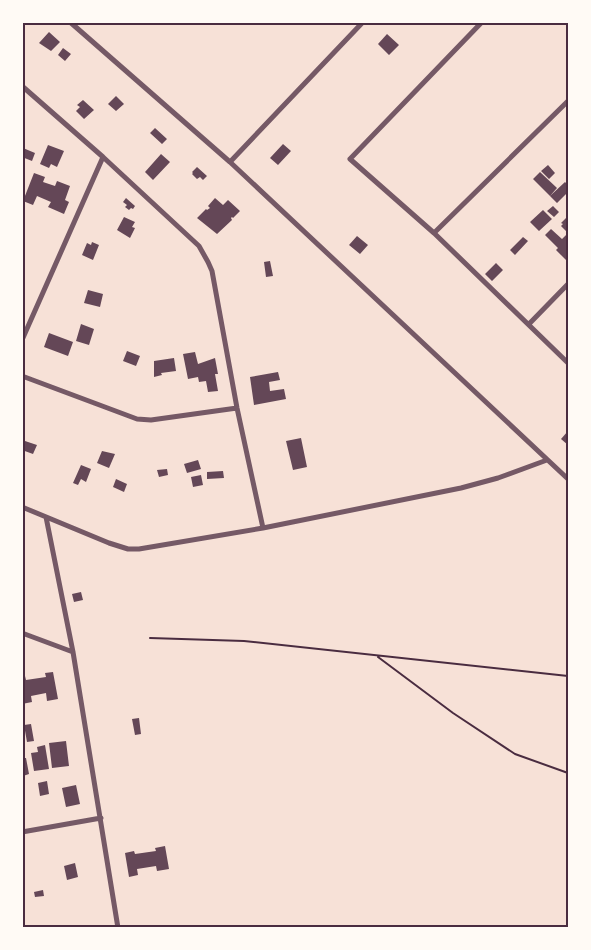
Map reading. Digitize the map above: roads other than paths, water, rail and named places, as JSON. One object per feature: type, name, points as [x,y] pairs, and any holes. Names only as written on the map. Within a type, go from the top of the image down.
[{"type":"street","points":[[70,22],[230,162],[568,479]]},
{"type":"street","points":[[230,162],[363,22]]},
{"type":"street","points":[[482,22],[350,159],[434,233],[568,363]]},
{"type":"street","points":[[22,86],[199,246],[208,262],[212,271],[237,408],[263,528]]},
{"type":"street","points":[[434,233],[568,101]]},
{"type":"street","points":[[22,340],[103,158]]},
{"type":"street","points":[[529,324],[568,284]]},
{"type":"street","points":[[22,376],[137,420],[152,420],[237,408]]},
{"type":"street","points":[[22,507],[128,549],[139,549],[263,528],[461,488],[498,478],[547,460]]},
{"type":"street","points":[[46,517],[73,652],[118,928]]},
{"type":"street","points":[[22,633],[73,652]]},
{"type":"street","points":[[22,832],[101,818]]}]
